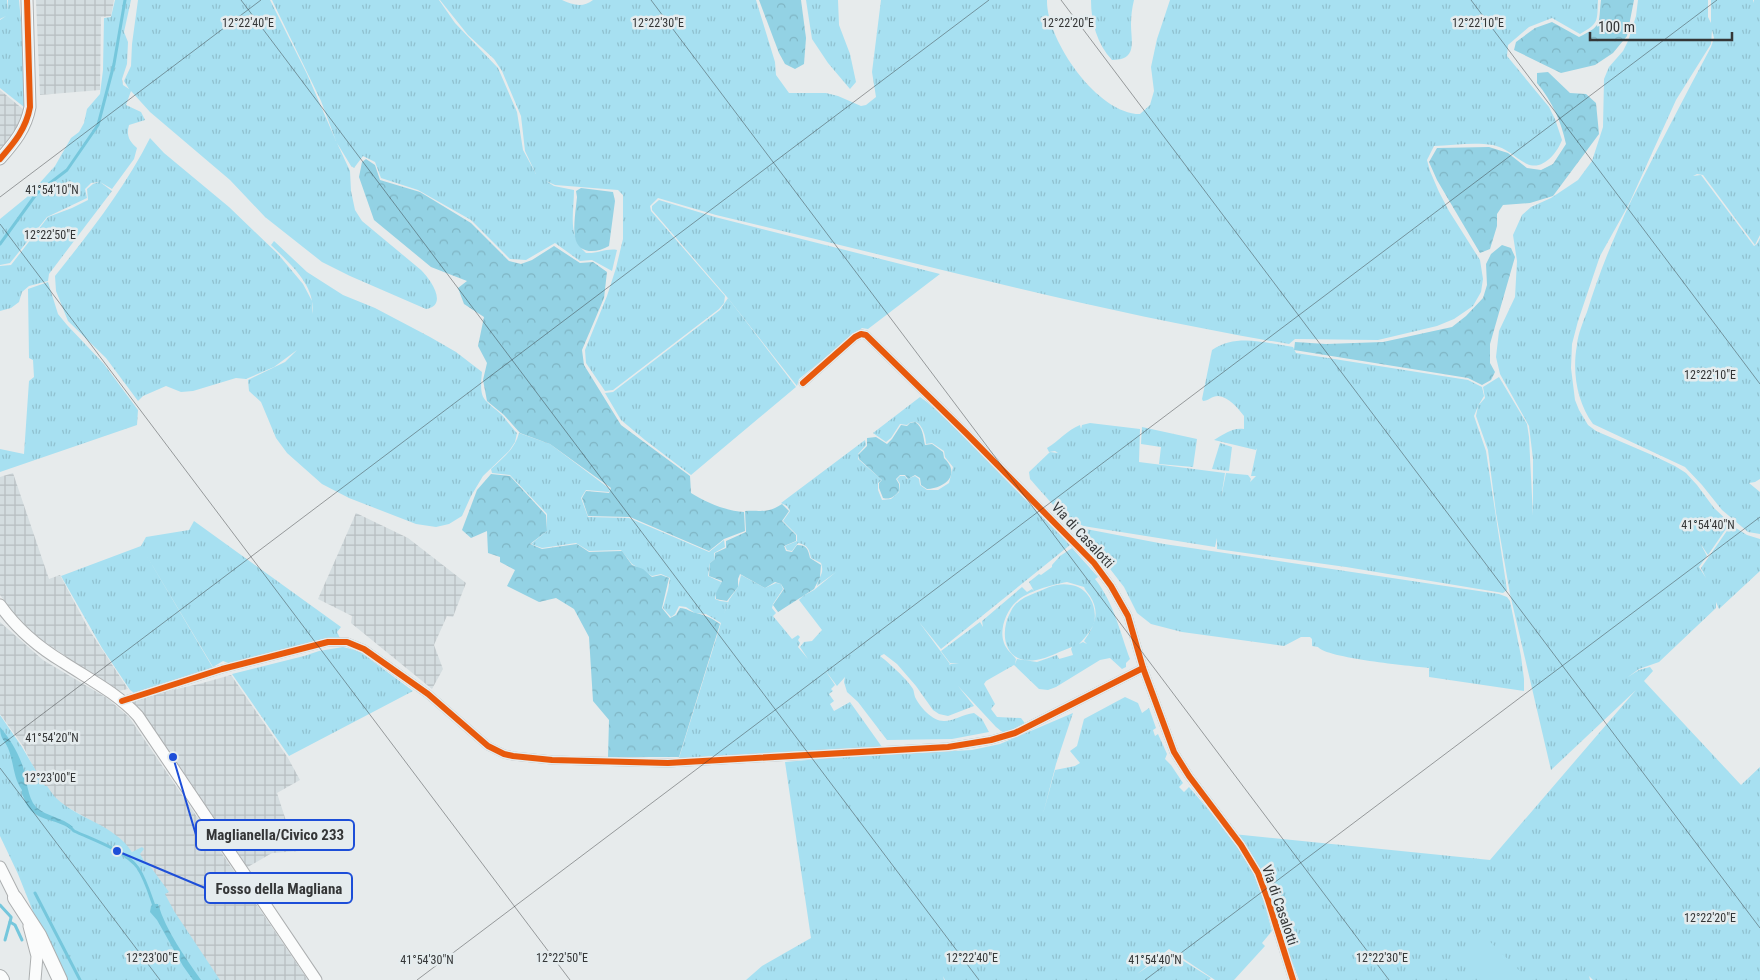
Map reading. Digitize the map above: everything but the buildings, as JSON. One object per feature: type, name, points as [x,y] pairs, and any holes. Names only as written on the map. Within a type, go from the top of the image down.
[{"type":"highway","points":[[15,898],[39,934],[60,980]]},
{"type":"main road","points":[[0,160],[23,130],[28,119],[30,107],[27,0]]},
{"type":"main road","points":[[0,605],[32,641],[105,688],[122,701],[147,728],[316,980]]},
{"type":"main road","points":[[0,868],[30,928],[36,947],[37,966],[35,980]]},
{"type":"street","name":"Via di Casalotti","points":[[803,383],[855,337],[864,334],[1056,523],[1094,563],[1123,606],[1136,641],[1143,668],[1170,742],[1179,760],[1241,845],[1258,873],[1293,980]]},
{"type":"street","points":[[122,701],[222,669],[328,642],[342,641],[352,643],[364,649],[401,674],[428,694],[488,746],[504,754],[552,760],[668,763],[948,747],[991,740],[1028,727],[1143,668]]},
{"type":"shaded area","points":[[36,0],[114,0],[111,16],[101,17],[100,90],[40,95]]},
{"type":"shaded area","points":[[0,90],[24,110],[19,131],[0,154]]},
{"type":"shaded area","points":[[13,473],[49,579],[60,575],[88,628],[128,689],[118,691],[37,637],[14,614],[0,595],[0,477]]},
{"type":"shaded area","points":[[356,513],[408,538],[466,583],[453,617],[447,616],[434,645],[443,669],[432,689],[351,623],[352,616],[318,599]]},
{"type":"shaded area","points":[[0,622],[43,660],[107,698],[129,717],[308,980],[214,980],[141,857],[131,851],[106,829],[60,803],[44,789],[23,746],[0,714]]},
{"type":"shaded area","points":[[231,675],[288,758],[300,780],[277,793],[290,833],[331,827],[329,842],[301,851],[272,853],[246,868],[133,703],[132,699]]},
{"type":"green space","points":[[0,0],[7,0],[7,11],[8,0],[19,0],[25,64],[24,107],[0,88],[0,20],[6,16],[0,19]]},
{"type":"green space","points":[[115,0],[131,0],[124,32],[128,42],[127,64],[122,79],[123,85],[129,89],[124,81],[131,66],[138,0],[270,0],[307,74],[336,141],[321,101],[272,0],[439,0],[455,23],[498,68],[517,112],[523,150],[536,174],[525,151],[521,116],[502,71],[494,59],[468,35],[440,0],[562,0],[578,5],[589,3],[593,0],[756,0],[775,62],[776,75],[789,93],[826,93],[861,106],[866,105],[876,97],[872,72],[881,0],[1047,0],[1049,16],[1055,34],[1077,72],[1107,102],[1124,111],[1140,114],[1150,105],[1154,91],[1151,67],[1157,39],[1170,0],[1598,0],[1596,21],[1591,27],[1580,34],[1552,18],[1529,27],[1508,45],[1507,56],[1549,107],[1555,119],[1562,140],[1549,160],[1533,166],[1498,146],[1471,144],[1434,146],[1427,160],[1439,192],[1449,211],[1480,260],[1483,279],[1481,292],[1473,306],[1454,319],[1437,326],[1378,340],[1295,339],[1289,344],[1145,317],[1073,301],[716,215],[658,198],[650,206],[651,211],[725,296],[724,303],[719,309],[613,390],[605,391],[586,363],[585,350],[607,296],[623,239],[623,195],[618,190],[555,185],[546,181],[554,186],[574,190],[573,224],[576,239],[586,253],[617,250],[612,271],[592,260],[580,261],[555,243],[526,260],[510,259],[471,220],[418,190],[381,178],[375,162],[363,156],[354,168],[351,166],[337,143],[350,171],[351,191],[355,210],[362,221],[421,270],[433,285],[436,291],[436,302],[433,307],[426,309],[322,262],[265,217],[230,180],[150,112],[131,91],[126,105],[141,112],[145,120],[129,125],[129,138],[137,148],[134,159],[112,189],[100,182],[112,191],[49,274],[48,281],[29,286],[22,292],[19,302],[11,308],[0,311],[0,266],[11,265],[48,217],[88,200],[87,189],[99,182],[91,183],[85,189],[87,198],[47,217],[10,263],[0,265],[0,219],[27,197],[55,166],[71,138],[79,132],[84,123],[87,109],[100,94],[103,70],[104,18],[111,17]]},
{"type":"green space","points":[[759,0],[801,0],[806,38],[804,64],[795,69],[785,64]]},
{"type":"green space","points":[[806,0],[838,0],[839,25],[850,54],[856,82],[850,89],[828,63],[812,39]]},
{"type":"green space","points":[[1091,0],[1134,0],[1131,18],[1132,43],[1126,57],[1112,60],[1102,47],[1092,16]]},
{"type":"green space","points":[[1601,0],[1634,0],[1627,36],[1613,53],[1595,65],[1561,73],[1514,50],[1516,42],[1535,28],[1552,22],[1579,37],[1587,33],[1596,27],[1598,23]]},
{"type":"green space","points":[[1638,0],[1708,0],[1708,17],[1711,23],[1711,0],[1753,0],[1753,3],[1754,0],[1760,0],[1760,235],[1755,245],[1703,175],[1697,174],[1693,176],[1701,175],[1754,246],[1757,244],[1760,238],[1760,479],[1749,483],[1760,492],[1760,534],[1748,532],[1722,510],[1685,467],[1593,424],[1583,406],[1577,386],[1575,366],[1578,337],[1607,255],[1632,199],[1711,47],[1714,38],[1712,30],[1711,44],[1676,100],[1629,204],[1600,256],[1572,344],[1571,368],[1575,400],[1588,425],[1596,431],[1652,455],[1686,473],[1714,508],[1730,523],[1708,555],[1700,543],[1707,556],[1699,567],[1706,578],[1701,568],[1731,525],[1747,535],[1760,539],[1760,571],[1719,609],[1716,602],[1716,608],[1659,662],[1639,669],[1628,677],[1639,670],[1650,667],[1653,671],[1644,681],[1741,785],[1760,767],[1760,980],[1593,980],[1589,976],[1590,980],[1299,980],[1265,891],[1233,834],[1490,860],[1636,690],[1551,770],[1510,594],[1496,513],[1488,450],[1476,416],[1478,406],[1485,398],[1483,387],[1499,377],[1527,424],[1533,516],[1533,459],[1529,426],[1500,374],[1496,357],[1499,331],[1515,297],[1517,261],[1513,235],[1522,215],[1531,207],[1551,198],[1578,180],[1592,161],[1603,127],[1604,79],[1609,67],[1623,51],[1628,41],[1636,16]]},
{"type":"green space","points":[[1548,72],[1570,93],[1586,94],[1596,103],[1599,134],[1553,196],[1530,203],[1503,205],[1497,214],[1497,226],[1490,249],[1480,253],[1437,180],[1429,162],[1437,148],[1489,147],[1508,153],[1527,168],[1541,170],[1553,164],[1566,144],[1555,112],[1537,83],[1537,73]]},
{"type":"green space","points":[[150,138],[164,153],[229,207],[278,254],[303,284],[312,300],[300,276],[271,245],[274,241],[307,272],[343,295],[375,308],[430,337],[456,352],[482,372],[481,389],[484,398],[517,433],[515,442],[509,451],[483,476],[462,516],[449,524],[436,527],[416,524],[349,498],[322,484],[287,453],[276,438],[261,402],[249,391],[248,380],[285,362],[297,350],[274,367],[246,379],[236,378],[193,391],[181,392],[166,386],[143,396],[138,401],[106,358],[68,321],[56,291],[55,276],[94,226],[130,174]]},
{"type":"green space","points":[[366,159],[375,165],[380,180],[420,192],[471,223],[509,261],[521,264],[532,260],[554,246],[580,263],[593,262],[607,272],[604,298],[582,350],[584,365],[621,425],[690,476],[691,493],[716,506],[744,512],[745,531],[724,539],[709,551],[630,517],[588,516],[582,498],[586,491],[609,493],[611,488],[550,444],[520,433],[504,415],[487,401],[483,380],[487,363],[478,346],[484,317],[464,304],[458,288],[467,281],[431,267],[374,220],[359,177],[362,162]]},
{"type":"green space","points":[[581,188],[613,192],[615,201],[609,246],[599,250],[584,250],[577,243],[575,237],[576,191]]},
{"type":"green space","points":[[659,200],[715,217],[940,274],[868,329],[862,328],[799,379],[797,386],[727,297],[652,210],[652,206]]},
{"type":"green space","points":[[1502,245],[1511,248],[1515,257],[1490,344],[1490,363],[1495,372],[1491,380],[1482,385],[1468,378],[1294,350],[1295,342],[1326,344],[1383,342],[1452,327],[1466,316],[1483,298],[1487,285],[1486,264],[1491,254]]},
{"type":"green space","points":[[48,282],[58,314],[104,364],[138,410],[137,425],[0,472],[0,449],[24,454],[29,381],[34,377],[33,360],[29,358],[28,289]]},
{"type":"green space","points":[[728,298],[796,387],[691,475],[621,420],[605,393],[613,392],[720,310]]},
{"type":"green space","points":[[1231,342],[1262,342],[1293,347],[1296,353],[1468,380],[1482,387],[1484,396],[1474,416],[1486,451],[1507,590],[1503,593],[1346,567],[1217,549],[1217,538],[1215,547],[1083,526],[1067,519],[1030,479],[1029,472],[1050,452],[1058,453],[1055,451],[1049,452],[1047,448],[1075,427],[1080,425],[1081,429],[1082,425],[1090,423],[1140,429],[1139,462],[1225,473],[1221,498],[1226,473],[1248,475],[1251,479],[1250,482],[1256,476],[1251,476],[1257,448],[1256,450],[1214,440],[1232,430],[1244,429],[1244,416],[1226,398],[1216,396],[1203,401],[1202,399],[1212,350]]},
{"type":"green space","points":[[920,397],[950,423],[1070,545],[941,649],[919,622],[949,665],[959,664],[950,663],[941,651],[980,622],[983,627],[982,621],[1022,587],[1027,592],[1032,589],[1034,591],[1029,582],[1052,567],[1060,556],[1072,548],[1098,577],[1095,579],[1112,608],[1130,659],[1126,663],[1126,667],[1122,669],[1110,658],[1100,660],[1048,690],[1039,689],[1014,665],[984,684],[995,704],[991,709],[997,717],[1021,718],[1027,726],[1005,734],[996,727],[958,686],[974,706],[948,716],[939,714],[933,710],[897,664],[884,654],[880,656],[907,681],[920,705],[935,719],[951,720],[974,713],[982,719],[989,732],[952,739],[887,740],[858,702],[847,692],[844,682],[845,677],[837,686],[825,670],[835,685],[831,689],[833,691],[829,694],[834,701],[830,704],[834,711],[850,702],[882,747],[763,755],[679,758],[721,623],[706,614],[695,613],[686,607],[679,606],[671,617],[663,608],[670,578],[661,574],[652,576],[632,564],[621,550],[589,551],[576,543],[542,548],[531,544],[547,531],[547,514],[510,475],[492,473],[491,469],[512,449],[519,433],[550,444],[610,489],[609,492],[586,490],[581,498],[588,517],[629,518],[709,552],[724,540],[725,547],[714,553],[715,559],[710,563],[708,576],[721,582],[715,599],[728,602],[724,614],[729,600],[738,587],[741,575],[765,588],[776,583],[781,584],[783,589],[773,604],[772,608],[776,613],[773,616],[792,639],[798,635],[800,637],[798,647],[808,659],[800,647],[804,642],[812,641],[822,630],[799,600],[836,572],[817,586],[822,573],[821,563],[811,558],[808,548],[804,545],[798,543],[792,551],[787,550],[785,546],[797,541],[797,535],[783,521],[790,511],[787,506],[781,503],[865,440],[866,445],[858,454],[858,459],[882,480],[878,483],[878,490],[882,500],[891,499],[899,492],[900,484],[897,479],[900,476],[905,476],[907,479],[915,476],[919,479],[920,485],[927,490],[938,490],[949,483],[953,467],[945,457],[944,451],[932,443],[926,444],[925,435],[921,427],[915,422],[907,425],[900,424],[886,442],[873,433]],"holes":[[[1067,582],[1084,587],[1090,596],[1095,608],[1096,614],[1094,622],[1093,604],[1087,594],[1077,587],[1066,584],[1048,587],[1028,596],[1015,605],[1007,620],[1005,629],[1005,638],[1011,653],[1004,643],[1002,632],[1004,621],[1012,606],[1021,598],[1047,587]],[[1093,624],[1091,630],[1084,641],[1087,644],[1083,642],[1079,644],[1088,634]],[[1072,647],[1073,655],[1059,659],[1057,655],[1037,662],[1017,659],[1015,664],[1016,659],[1011,653],[1017,658],[1036,660]]]},
{"type":"green space","points":[[915,422],[921,429],[925,445],[932,444],[943,452],[944,458],[951,469],[951,475],[940,486],[927,489],[921,485],[920,478],[915,475],[908,479],[905,475],[900,475],[896,479],[899,484],[899,491],[892,498],[883,498],[879,488],[879,483],[882,480],[859,459],[858,455],[867,446],[867,438],[876,437],[887,444],[901,425],[907,426]]},
{"type":"green space","points":[[1142,427],[1197,439],[1193,467],[1159,464],[1161,447],[1141,444]]},
{"type":"green space","points":[[1220,443],[1232,447],[1229,471],[1212,469]]},
{"type":"green space","points":[[491,474],[510,476],[546,515],[547,531],[530,544],[542,549],[577,544],[589,552],[622,551],[632,565],[643,569],[652,577],[661,575],[669,578],[662,608],[670,618],[676,615],[680,608],[682,608],[708,617],[720,624],[679,757],[608,757],[609,720],[593,701],[589,637],[574,609],[556,598],[539,602],[507,586],[515,570],[500,562],[500,557],[488,553],[487,531],[471,538],[462,530],[477,490]]},
{"type":"green space","points":[[782,504],[789,511],[782,521],[796,535],[796,541],[784,546],[786,551],[792,552],[797,545],[803,546],[808,550],[810,558],[821,565],[820,577],[814,589],[778,612],[773,605],[784,589],[781,584],[775,582],[765,588],[740,574],[738,587],[727,601],[716,599],[716,593],[722,581],[709,576],[710,563],[715,559],[715,553],[726,548],[726,541],[746,532],[745,511],[764,511]]},
{"type":"green space","points":[[194,521],[341,627],[337,632],[340,638],[233,665],[223,661],[213,667],[145,553],[213,668],[137,695],[130,690],[102,648],[61,576],[141,546],[146,537],[189,530]]},
{"type":"green space","points":[[1086,529],[1164,544],[1499,594],[1507,597],[1510,601],[1521,656],[1524,691],[1429,677],[1429,668],[1336,655],[1312,646],[1312,639],[1310,637],[1301,637],[1284,646],[1182,632],[1151,624],[1137,613],[1124,587],[1087,539],[1082,530]]},
{"type":"green space","points":[[343,647],[359,651],[413,691],[289,756],[232,674],[319,651]]},
{"type":"green space","points":[[1125,697],[1138,703],[1142,713],[1149,708],[1156,728],[1153,730],[1155,736],[1158,734],[1167,754],[1165,759],[1183,783],[1179,787],[1184,792],[1189,787],[1234,842],[1256,878],[1272,931],[1262,943],[1265,946],[1234,980],[1215,980],[1169,949],[1137,974],[1169,952],[1211,978],[1209,980],[945,980],[943,976],[944,980],[746,980],[762,966],[811,938],[785,762],[972,750],[1000,744],[1073,713],[1056,764],[1043,814],[1055,770],[1075,766],[1080,763],[1070,751],[1077,746],[1084,719]]},
{"type":"green space","points":[[0,715],[45,786],[56,798],[116,835],[132,852],[142,847],[144,849],[140,854],[144,861],[147,862],[169,892],[165,894],[174,911],[220,980],[66,980],[34,914],[0,836]]},
{"type":"green space","points":[[1480,932],[1522,973],[1515,980],[1487,980],[1459,953]]},
{"type":"water","points":[[0,727],[19,756],[33,803],[45,813],[73,827],[70,829],[39,816],[29,808],[17,780],[7,745],[1,737]]},
{"type":"water","points":[[158,904],[171,934],[201,980],[193,980],[183,966],[157,920],[150,912],[151,906]]},
{"type":"waterway","points":[[0,244],[37,193],[67,170],[98,125],[114,64],[125,0]]},
{"type":"waterway","points":[[69,826],[74,831],[117,851],[133,862],[148,888],[155,909]]},
{"type":"waterway","points":[[35,893],[80,980]]},
{"type":"waterway","points":[[0,905],[11,917]]},
{"type":"waterway","points":[[5,940],[11,918]]},
{"type":"waterway","points":[[10,922],[15,925],[22,940]]},
{"type":"cycle path","points":[[0,159],[22,129],[30,107],[27,0]]},
{"type":"cycle path","points":[[803,383],[855,337],[861,334],[866,335],[1094,563],[1111,586],[1128,616],[1143,668],[1174,752],[1189,776],[1241,845],[1258,873],[1293,980]]},
{"type":"cycle path","points":[[122,701],[222,669],[328,642],[347,642],[364,649],[428,694],[488,746],[504,754],[552,760],[668,763],[948,747],[991,740],[1015,733],[1143,668]]},
{"type":"place","name":"Maglianella/Civico 233","points":[[173,757]]},
{"type":"place","name":"Fosso della Magliana","points":[[117,851]]}]
